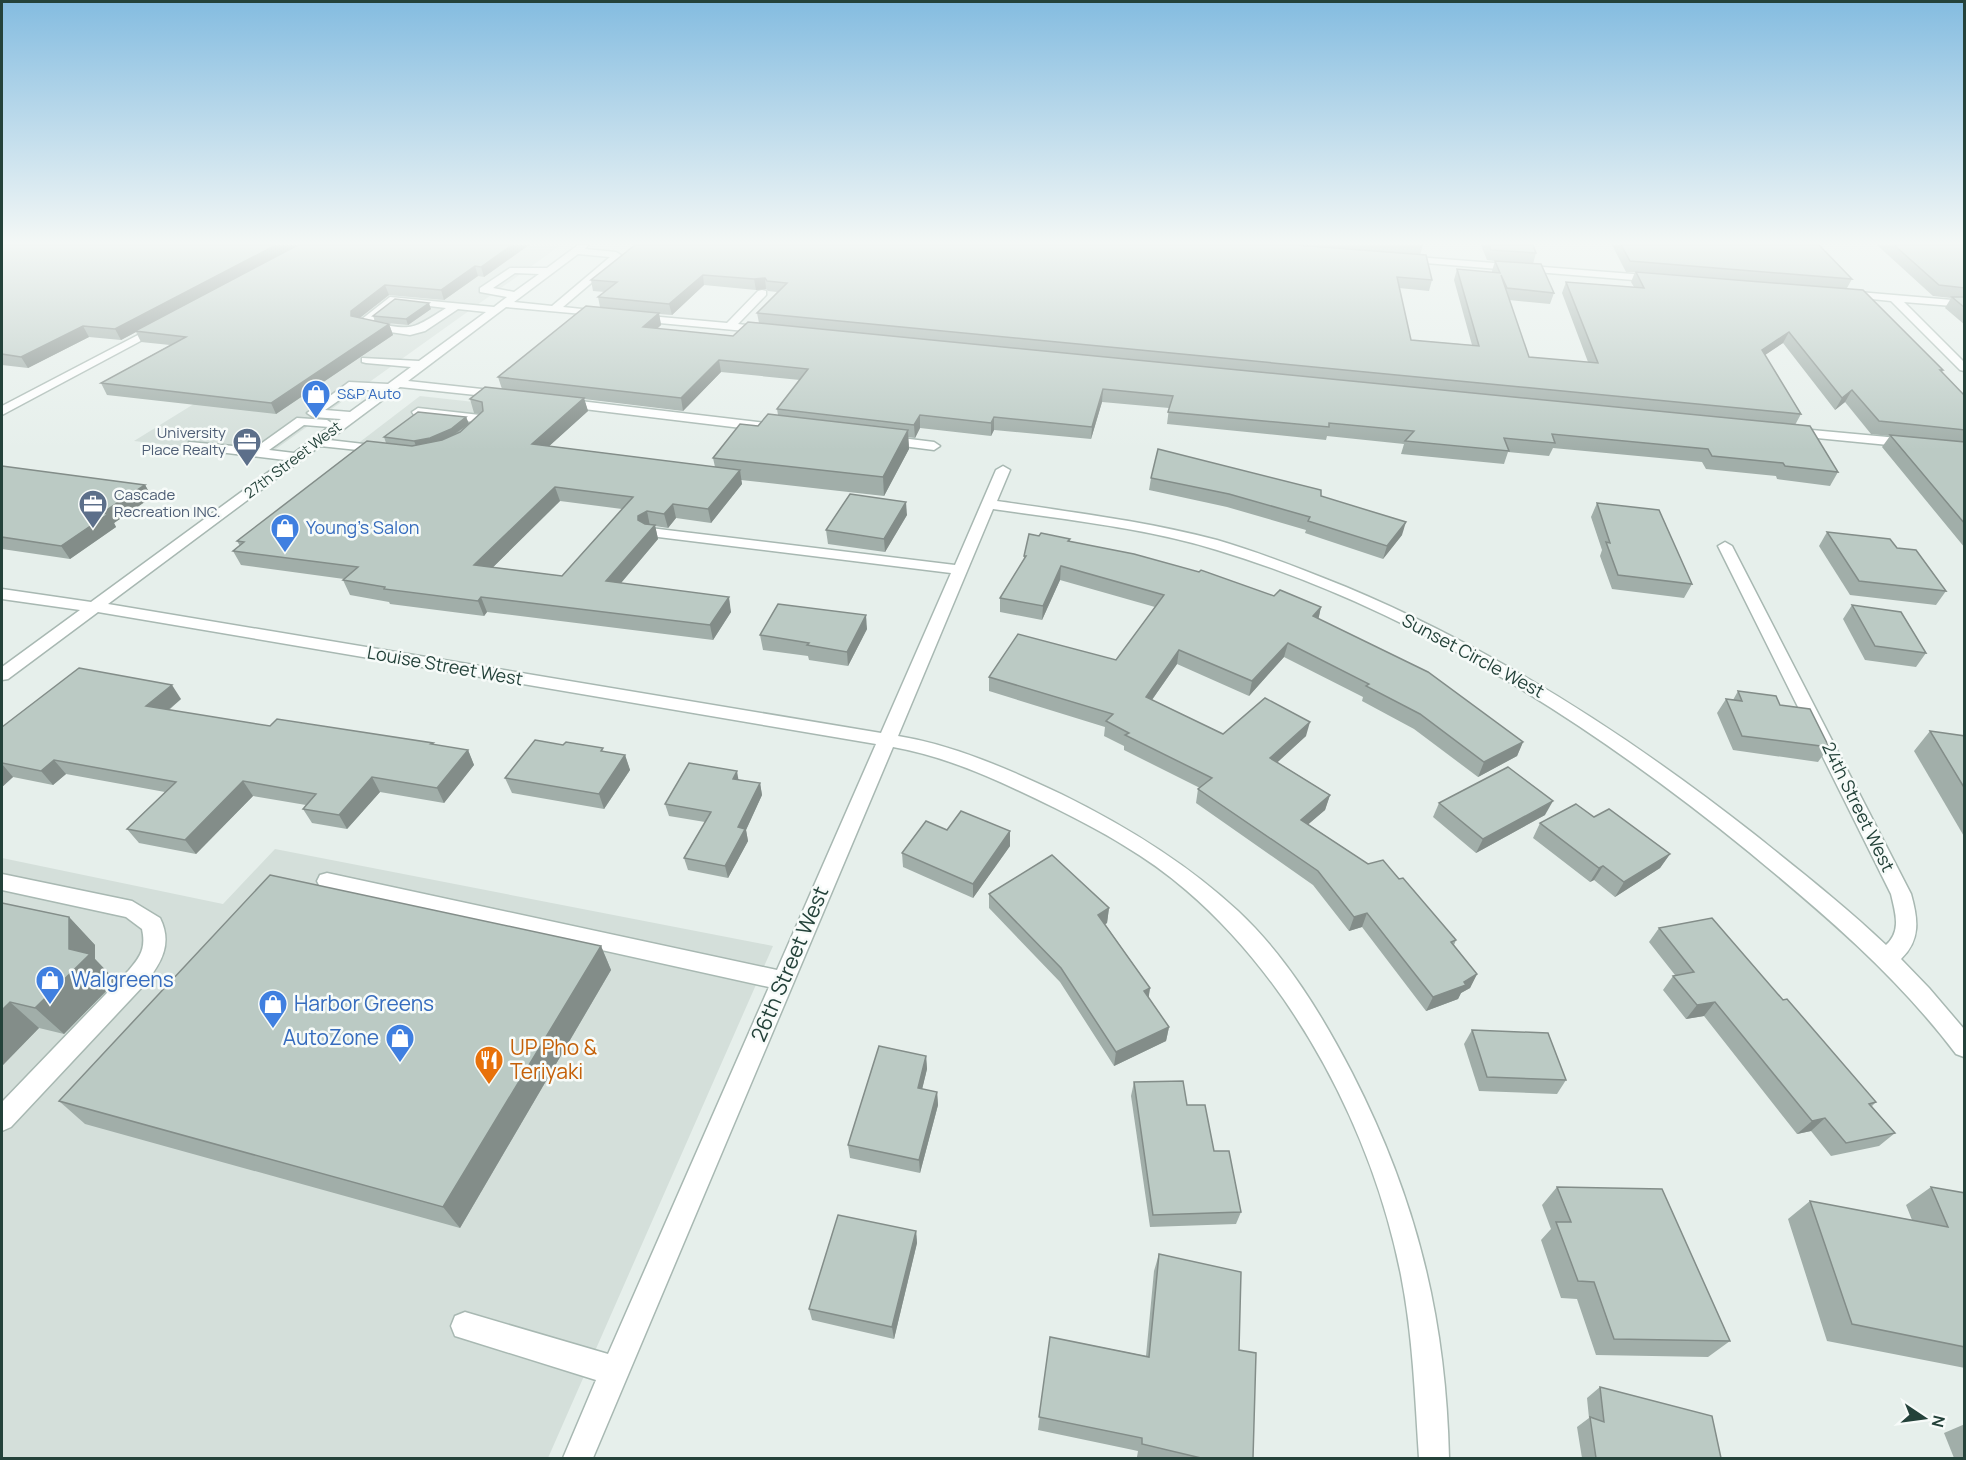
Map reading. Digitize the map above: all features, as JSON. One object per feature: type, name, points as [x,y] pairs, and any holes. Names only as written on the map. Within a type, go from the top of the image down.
[{"type":"street","points":[[376,313],[361,325],[410,332],[421,329],[445,313]]},
{"type":"street","name":"27th Street West","points":[[2,675],[493,313]]},
{"type":"street","points":[[592,313],[777,332]]},
{"type":"street","points":[[729,327],[742,313]]},
{"type":"street","points":[[1910,313],[1965,368]]},
{"type":"street","points":[[2,411],[167,323]]},
{"type":"street","points":[[366,360],[422,365]]},
{"type":"street","points":[[353,416],[314,413],[353,385],[394,386],[518,397]]},
{"type":"street","points":[[553,402],[797,430]]},
{"type":"street","points":[[418,412],[480,419],[480,423],[462,439]]},
{"type":"street","points":[[258,452],[301,421],[340,425]]},
{"type":"street","points":[[1774,430],[1917,444]]},
{"type":"street","points":[[877,440],[934,446]]},
{"type":"street","points":[[318,442],[395,451]]},
{"type":"street","points":[[194,445],[297,457]]},
{"type":"street","name":"26th Street West","points":[[578,1458],[1003,470]]},
{"type":"street","name":"Sunset Circle West","points":[[989,504],[1130,526],[1210,543],[1339,589],[1466,647],[1588,721],[1664,776],[1780,866],[1884,958]]},
{"type":"street","points":[[650,532],[961,570]]},
{"type":"street","name":"24th Street West","points":[[1725,546],[1901,894],[1905,909],[1906,936],[1902,945],[1884,958]]},
{"type":"street","name":"Louise Street West","points":[[2,594],[95,607],[888,740],[927,749],[970,763],[1112,826],[1166,861],[1231,917],[1282,977],[1317,1030],[1343,1078],[1390,1188],[1404,1230],[1415,1276],[1424,1333],[1434,1458]]},
{"type":"street","points":[[327,881],[783,981]]},
{"type":"street","points":[[2,882],[132,910],[152,924],[157,945],[153,957],[137,977],[2,1119]]},
{"type":"street","points":[[1884,958],[1925,1000],[1965,1047]]},
{"type":"street","points":[[465,1326],[615,1371]]},
{"type":"shaded area","points":[[365,313],[466,313],[266,456],[134,441],[252,368],[343,331]]},
{"type":"shaded area","points":[[420,396],[510,406],[457,461],[352,448]]},
{"type":"shaded area","points":[[275,849],[773,946],[548,1458],[2,1458],[2,858],[223,904]]},
{"type":"building","points":[[2,313],[145,313],[115,329],[83,326],[21,357],[2,354]]},
{"type":"building","points":[[169,313],[351,313],[351,316],[389,324],[271,403],[101,383],[186,337],[135,331]]},
{"type":"building","points":[[377,313],[414,313],[406,319],[373,316]]},
{"type":"building","points":[[577,313],[659,313],[643,327],[733,336],[748,322],[1810,426],[1838,472],[1785,466],[1783,463],[1712,456],[1708,449],[1552,434],[1555,443],[1504,438],[1509,451],[1405,441],[1414,431],[1329,423],[1329,427],[1168,412],[1173,396],[1103,389],[1092,427],[994,417],[991,423],[920,415],[914,425],[777,409],[808,369],[719,360],[681,398],[498,377]]},
{"type":"building","points":[[758,313],[1405,313],[1411,340],[1479,346],[1470,313],[1514,313],[1529,357],[1598,363],[1578,313],[1886,313],[1943,370],[1940,370],[1965,396],[1965,430],[1879,421],[1852,390],[1842,398],[1789,332],[1762,350],[1801,414]]},
{"type":"building","points":[[485,387],[584,398],[532,444],[740,470],[708,509],[673,504],[664,514],[647,511],[638,516],[638,520],[645,524],[655,525],[606,581],[729,597],[710,625],[481,597],[478,601],[384,589],[385,587],[343,580],[358,567],[233,551],[244,542],[237,541],[367,441],[412,446],[442,440],[460,432],[483,411],[482,402],[470,399]],"holes":[[[555,487],[633,497],[562,576],[474,565]]]},
{"type":"building","points":[[418,412],[466,417],[451,429],[430,438],[414,441],[384,437]]},
{"type":"building","points":[[768,414],[908,430],[883,477],[713,458],[740,424],[758,426]]},
{"type":"building","points":[[1890,435],[1965,442],[1965,524]]},
{"type":"building","points":[[1158,449],[1321,490],[1321,496],[1406,522],[1387,546],[1308,521],[1310,517],[1229,494],[1151,478]]},
{"type":"building","points":[[2,466],[145,485],[102,513],[108,514],[61,546],[2,537]]},
{"type":"building","points":[[850,494],[906,502],[884,539],[826,530]]},
{"type":"building","points":[[1597,503],[1659,510],[1692,584],[1618,575],[1606,542],[1610,543]]},
{"type":"building","points":[[1827,532],[1890,539],[1897,548],[1916,550],[1946,591],[1859,581]]},
{"type":"building","points":[[1041,533],[1070,539],[1068,541],[1134,554],[1199,572],[1201,570],[1274,596],[1280,590],[1321,607],[1313,616],[1428,672],[1523,742],[1484,762],[1420,714],[1366,686],[1369,684],[1288,643],[1252,681],[1179,650],[1146,697],[1223,734],[1265,698],[1310,722],[1270,758],[1330,795],[1301,820],[1368,864],[1383,860],[1399,879],[1403,878],[1456,940],[1451,942],[1477,974],[1464,982],[1466,985],[1433,997],[1367,913],[1354,917],[1318,871],[1198,789],[1212,778],[1125,735],[1129,733],[1106,721],[1113,714],[989,677],[1018,634],[1116,660],[1164,595],[1061,566],[1043,606],[1000,598],[1026,556],[1024,556],[1029,534],[1039,536]]},
{"type":"building","points":[[778,604],[866,615],[847,652],[760,635]]},
{"type":"building","points":[[1852,605],[1901,612],[1926,653],[1875,646]]},
{"type":"building","points":[[79,668],[172,685],[146,706],[270,726],[277,719],[468,750],[437,788],[372,777],[339,815],[303,809],[316,794],[243,781],[185,840],[127,829],[176,782],[54,760],[41,771],[2,763],[2,727]]},
{"type":"building","points":[[1738,691],[1776,696],[1780,705],[1810,709],[1829,747],[1742,736],[1726,699],[1742,701]]},
{"type":"building","points":[[1930,731],[1965,736],[1965,789]]},
{"type":"building","points":[[535,740],[603,748],[601,751],[625,755],[599,794],[505,778]]},
{"type":"building","points":[[689,763],[737,771],[733,779],[760,783],[738,827],[745,829],[725,866],[684,858],[711,812],[665,804]]},
{"type":"building","points":[[1508,767],[1553,801],[1483,839],[1439,803]]},
{"type":"building","points":[[1576,804],[1594,817],[1609,809],[1670,854],[1624,882],[1603,866],[1599,868],[1540,823]]},
{"type":"building","points":[[961,811],[1010,831],[973,884],[902,853],[926,821],[947,830]]},
{"type":"building","points":[[1052,855],[1109,908],[1098,915],[1150,988],[1144,991],[1169,1027],[1116,1052],[1061,968],[989,894]]},
{"type":"building","points":[[270,875],[601,946],[443,1207],[59,1101]]},
{"type":"building","points":[[2,903],[69,917],[69,949],[90,954],[35,1008],[10,1002],[2,1010]]},
{"type":"building","points":[[1712,918],[1783,1000],[1787,999],[1876,1102],[1869,1104],[1895,1133],[1846,1143],[1825,1118],[1812,1121],[1715,1002],[1697,1005],[1673,976],[1694,972],[1659,928]]},
{"type":"building","points":[[1472,1030],[1548,1033],[1566,1080],[1487,1077]]},
{"type":"building","points":[[879,1046],[926,1056],[918,1088],[937,1092],[919,1160],[848,1145]]},
{"type":"building","points":[[1183,1081],[1187,1105],[1205,1105],[1214,1151],[1229,1151],[1241,1212],[1153,1215],[1134,1082]]},
{"type":"building","points":[[1557,1187],[1662,1189],[1730,1341],[1614,1339],[1594,1282],[1578,1281],[1556,1222],[1571,1222]]},
{"type":"building","points":[[1931,1187],[1965,1193],[1965,1347],[1852,1324],[1810,1201],[1948,1227]]},
{"type":"building","points":[[838,1215],[916,1231],[892,1327],[809,1309]]},
{"type":"building","points":[[1159,1254],[1241,1272],[1239,1350],[1256,1353],[1253,1458],[1201,1458],[1142,1444],[1142,1438],[1039,1417],[1050,1337],[1149,1357]]},
{"type":"building","points":[[1600,1387],[1712,1416],[1721,1458],[1596,1458],[1590,1417],[1604,1422]]},
{"type":"place","name":"S&P Auto","points":[[316,420]]},
{"type":"place","name":"University Place Realty","points":[[247,468]]},
{"type":"place","name":"Cascade Recreation INC.","points":[[93,530]]},
{"type":"place","name":"Young's Salon","points":[[285,554]]},
{"type":"place","name":"Walgreens","points":[[50,1006]]},
{"type":"place","name":"Harbor Greens","points":[[273,1030]]},
{"type":"place","name":"AutoZone","points":[[400,1064]]},
{"type":"place","name":"UP Pho & Teriyaki","points":[[489,1086]]}]
